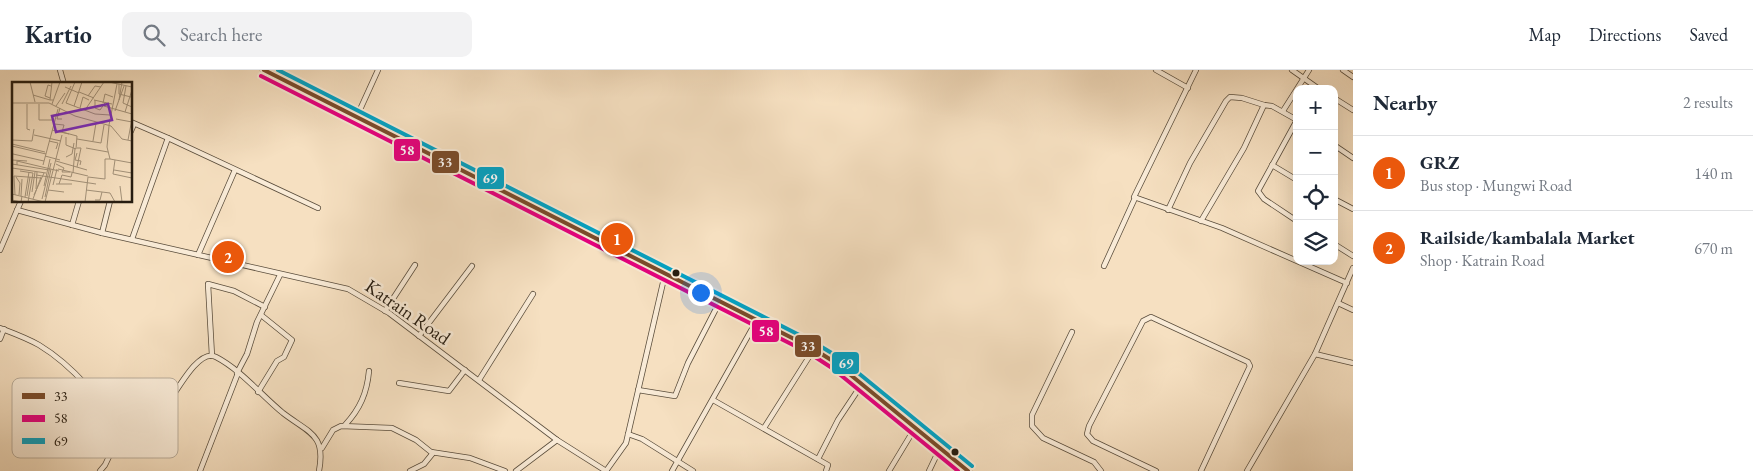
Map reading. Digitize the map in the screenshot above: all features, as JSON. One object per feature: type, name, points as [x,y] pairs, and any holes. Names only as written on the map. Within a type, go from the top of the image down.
[{"type":"main road","points":[[264,70],[358,115],[817,347],[838,361],[973,471]]},
{"type":"main road","points":[[275,70],[665,274],[814,349],[836,363],[968,471]]},
{"type":"street","points":[[358,115],[378,70]]},
{"type":"street","points":[[1156,70],[1188,88]]},
{"type":"street","points":[[1104,266],[1135,198],[1134,195],[1196,70]]},
{"type":"street","points":[[1292,70],[1313,85]]},
{"type":"street","points":[[1283,111],[1309,70]]},
{"type":"street","points":[[1343,70],[1353,77]]},
{"type":"street","points":[[1168,210],[1190,163],[1230,97],[1242,98],[1264,105],[1267,104],[1293,117]]},
{"type":"street","points":[[1338,101],[1353,110]]},
{"type":"street","points":[[1201,221],[1244,148],[1264,105]]},
{"type":"street","points":[[133,123],[192,147],[235,170],[318,208]]},
{"type":"street","points":[[1293,127],[1259,188],[1258,194],[1296,220]]},
{"type":"street","points":[[132,239],[168,138]]},
{"type":"street","points":[[1338,148],[1353,158]]},
{"type":"street","points":[[1272,165],[1293,178]]},
{"type":"street","points":[[198,255],[235,170]]},
{"type":"street","points":[[1135,198],[1201,221],[1347,283]]},
{"type":"street","points":[[1338,201],[1353,209]]},
{"type":"street","points":[[0,250],[21,202]]},
{"type":"street","points":[[72,225],[79,202]]},
{"type":"street","points":[[102,233],[110,202]]},
{"type":"street","name":"Katrain Road","points":[[17,210],[102,233],[280,275],[342,287],[386,311],[558,440],[606,471]]},
{"type":"street","points":[[1338,247],[1353,256]]},
{"type":"street","points":[[386,311],[415,265]]},
{"type":"street","points":[[419,336],[472,266]]},
{"type":"street","points":[[1247,471],[1315,354],[1351,277],[1353,268]]},
{"type":"street","points":[[606,471],[623,448],[628,434],[665,274]]},
{"type":"street","points":[[200,471],[261,315],[280,275]]},
{"type":"street","points":[[212,356],[208,284],[234,291],[266,307]]},
{"type":"street","points":[[479,380],[533,294]]},
{"type":"street","points":[[638,390],[675,396],[688,363],[720,301]]},
{"type":"street","points":[[1338,303],[1353,310]]},
{"type":"street","points":[[258,392],[277,360],[284,357],[292,340],[261,315]]},
{"type":"street","points":[[1156,471],[1093,441],[1087,434],[1089,426],[1143,321],[1151,316],[1248,362],[1250,366],[1200,471]]},
{"type":"street","points":[[672,471],[757,320]]},
{"type":"street","points":[[0,339],[2,329],[39,345],[76,378]]},
{"type":"street","points":[[1072,332],[1032,415],[1032,426],[1043,438],[1094,462],[1101,471]]},
{"type":"street","points":[[764,428],[814,349]]},
{"type":"street","points":[[1315,354],[1353,363]]},
{"type":"street","points":[[178,389],[197,363],[204,357],[212,356],[238,373],[258,392],[316,437],[322,448]]},
{"type":"street","points":[[399,384],[449,391],[465,370]]},
{"type":"street","points":[[319,471],[322,448],[334,429],[345,425],[358,411],[367,390],[369,372]]},
{"type":"street","points":[[818,459],[838,420],[862,384]]},
{"type":"street","points":[[713,400],[828,465],[826,471]]},
{"type":"street","points":[[345,425],[361,428],[392,428],[433,452],[470,458],[505,471]]},
{"type":"street","points":[[891,470],[915,428]]},
{"type":"street","points":[[628,434],[642,439],[693,471]]},
{"type":"street","points":[[516,471],[558,440]]},
{"type":"street","points":[[929,471],[940,448]]},
{"type":"street","points":[[410,471],[424,464],[433,452]]},
{"type":"street","points":[[100,471],[108,458]]},
{"type":"transit line","name":"33","points":[[264,70],[812,348],[836,363],[968,471]]},
{"type":"transit line","name":"69","points":[[278,70],[815,343],[840,358],[972,466]]},
{"type":"transit line","name":"58","points":[[261,76],[809,353],[832,368],[958,471]]},
{"type":"place","name":"GRZ","points":[[617,239]]},
{"type":"place","name":"Railside/kambalala Market","points":[[228,257]]}]
